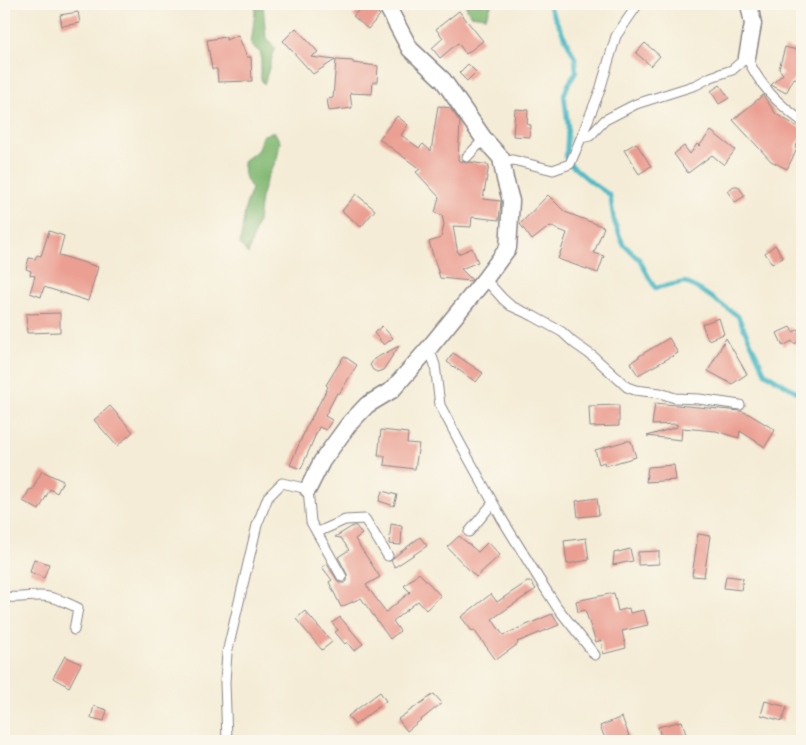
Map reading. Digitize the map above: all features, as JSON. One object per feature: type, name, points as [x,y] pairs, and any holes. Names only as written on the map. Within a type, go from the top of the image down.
[{"type":"street","points":[[308,489],[322,461],[349,424],[367,406],[392,390],[486,279],[508,248],[511,201],[501,158],[484,139],[443,80],[410,49],[386,4]]},
{"type":"street","points":[[747,57],[753,24],[749,4]]},
{"type":"lane","points":[[502,162],[513,160],[553,170],[570,164],[600,90],[616,36],[638,4]]},
{"type":"lane","points":[[581,138],[590,136],[605,120],[636,104],[696,85],[711,77],[732,70],[747,57],[754,74],[770,94],[802,121]]},
{"type":"lane","points":[[467,157],[484,139]]},
{"type":"lane","points":[[486,279],[511,306],[562,332],[574,344],[594,357],[627,387],[635,390],[660,393],[675,398],[699,399],[740,405]]},
{"type":"lane","points":[[429,348],[435,365],[440,405],[493,503],[557,607],[595,655]]},
{"type":"lane","points":[[227,741],[224,682],[227,653],[257,525],[268,497],[282,483],[308,489],[311,522],[342,577]]},
{"type":"lane","points":[[470,532],[493,503]]},
{"type":"lane","points":[[318,532],[345,520],[365,520],[388,556]]},
{"type":"lane","points":[[4,597],[41,596],[64,601],[78,608],[74,630]]},
{"type":"green space","points":[[256,4],[263,4],[266,38],[275,48],[264,84],[261,79],[261,53],[251,45]]},
{"type":"green space","points":[[465,4],[491,4],[491,6],[486,17],[470,15]]},
{"type":"green space","points":[[274,131],[280,142],[277,159],[268,176],[261,197],[258,221],[248,254],[240,244],[246,205],[252,189],[244,175],[243,162],[258,150],[262,136]]},
{"type":"green space","points":[[802,253],[802,298],[799,296],[799,276]]},
{"type":"building","points":[[365,4],[380,15],[368,29],[353,16]]},
{"type":"building","points":[[459,11],[483,41],[466,54],[458,43],[440,58],[432,48],[443,38],[436,29]]},
{"type":"building","points":[[78,12],[80,23],[62,26],[60,15]]},
{"type":"building","points":[[296,28],[318,52],[311,57],[335,60],[313,74],[283,41]]},
{"type":"building","points":[[238,35],[247,57],[251,57],[252,81],[218,82],[217,69],[212,69],[207,40],[226,37],[226,40]]},
{"type":"building","points":[[645,43],[660,56],[651,66],[636,53]]},
{"type":"building","points":[[785,47],[801,51],[799,59],[802,56],[799,79],[794,78],[786,93],[771,85],[783,74],[779,69]]},
{"type":"building","points":[[336,60],[378,66],[377,82],[373,82],[372,94],[350,93],[352,108],[329,111],[327,99],[333,98]]},
{"type":"building","points":[[468,64],[476,72],[467,81],[459,73]]},
{"type":"building","points":[[720,85],[729,98],[719,104],[711,91]]},
{"type":"building","points":[[763,95],[776,114],[802,129],[802,135],[795,148],[797,149],[787,169],[771,161],[733,120]]},
{"type":"building","points":[[438,106],[450,108],[460,122],[458,160],[466,163],[489,165],[483,199],[501,201],[499,220],[472,217],[471,227],[453,226],[458,254],[472,248],[478,262],[461,269],[472,280],[470,281],[440,278],[429,242],[441,238],[444,225],[442,215],[435,213],[439,197],[416,172],[420,169],[379,139],[397,116],[408,125],[401,135],[419,148],[423,144],[431,151]]},
{"type":"building","points":[[515,109],[528,110],[527,124],[531,125],[530,137],[513,136]]},
{"type":"building","points":[[711,131],[735,150],[724,165],[712,155],[688,173],[674,154],[684,146],[690,154],[697,144],[699,146]]},
{"type":"building","points":[[636,143],[651,166],[639,174],[624,150]]},
{"type":"building","points":[[734,186],[738,186],[745,196],[735,202],[727,191]]},
{"type":"building","points":[[356,194],[375,210],[361,227],[342,211]]},
{"type":"building","points":[[548,195],[565,212],[604,227],[594,253],[604,256],[598,273],[558,259],[567,233],[550,226],[532,240],[520,224]]},
{"type":"building","points":[[49,231],[64,236],[59,255],[98,267],[88,301],[44,287],[41,297],[30,293],[35,276],[30,275],[31,271],[26,269],[29,258],[35,259],[37,255],[41,256]]},
{"type":"building","points":[[775,245],[783,258],[772,264],[765,253]]},
{"type":"building","points":[[60,313],[60,332],[27,333],[26,314]]},
{"type":"building","points":[[719,318],[724,334],[708,340],[702,324]]},
{"type":"building","points":[[382,326],[393,338],[384,345],[374,333]]},
{"type":"building","points":[[790,327],[793,332],[802,328],[802,340],[794,344],[792,341],[783,346],[777,333]]},
{"type":"building","points":[[669,338],[678,353],[638,375],[630,363]]},
{"type":"building","points":[[726,338],[747,374],[732,384],[708,371]]},
{"type":"building","points":[[399,346],[383,370],[377,372],[373,370],[370,365],[374,359]]},
{"type":"building","points":[[453,353],[483,373],[476,382],[447,362]]},
{"type":"building","points":[[344,356],[357,365],[339,394],[337,393],[325,416],[332,420],[326,430],[319,427],[301,469],[290,465],[306,428],[328,387],[326,385]]},
{"type":"building","points":[[655,403],[741,411],[775,430],[765,447],[740,431],[739,438],[716,431],[682,428],[681,440],[647,436],[677,427],[677,424],[652,425]]},
{"type":"building","points":[[619,405],[619,426],[590,427],[589,406]]},
{"type":"building","points":[[110,406],[133,432],[117,446],[94,420]]},
{"type":"building","points":[[381,430],[408,433],[407,443],[419,444],[415,469],[384,465],[385,456],[378,456]]},
{"type":"building","points":[[631,441],[636,457],[605,466],[604,462],[599,464],[595,450]]},
{"type":"building","points":[[674,465],[676,480],[646,482],[648,467]]},
{"type":"building","points":[[42,471],[63,481],[57,493],[50,489],[39,510],[23,501],[30,489],[32,490]]},
{"type":"building","points":[[382,491],[397,495],[394,506],[379,501]]},
{"type":"building","points":[[597,498],[599,515],[578,517],[576,501]]},
{"type":"building","points":[[391,524],[402,526],[401,545],[389,544]]},
{"type":"building","points":[[356,526],[362,534],[355,539],[380,577],[366,585],[386,612],[410,592],[404,586],[419,573],[441,596],[426,610],[418,601],[393,621],[400,631],[390,639],[361,598],[341,607],[329,582],[332,580],[322,567],[327,564],[339,583],[347,581],[347,574],[338,557],[349,550],[341,538],[335,537]]},
{"type":"building","points":[[698,534],[710,536],[704,577],[692,576]]},
{"type":"building","points":[[459,536],[478,552],[488,542],[500,555],[476,577],[447,547]]},
{"type":"building","points":[[420,537],[427,546],[395,567],[391,561],[394,557]]},
{"type":"building","points":[[586,538],[589,560],[567,564],[564,541]]},
{"type":"building","points":[[630,549],[633,561],[613,565],[614,553]]},
{"type":"building","points":[[659,551],[659,564],[638,565],[638,552]]},
{"type":"building","points":[[34,559],[49,564],[44,578],[30,572]]},
{"type":"building","points":[[726,576],[743,578],[741,590],[724,588]]},
{"type":"building","points":[[527,582],[531,582],[536,589],[492,619],[503,635],[552,614],[559,625],[517,642],[518,644],[496,660],[474,630],[472,631],[461,617],[491,594],[497,602]]},
{"type":"building","points":[[614,593],[618,611],[629,608],[630,613],[644,610],[648,625],[622,631],[626,648],[603,654],[601,640],[596,642],[585,610],[578,612],[576,601]]},
{"type":"building","points":[[305,611],[332,642],[322,650],[296,619]]},
{"type":"building","points":[[340,617],[363,644],[354,651],[335,632],[338,630],[332,623]]},
{"type":"building","points":[[65,656],[81,664],[69,687],[53,678]]},
{"type":"building","points":[[380,692],[386,701],[355,725],[348,716]]},
{"type":"building","points":[[434,694],[442,703],[407,731],[398,719]]},
{"type":"building","points":[[765,701],[787,707],[782,721],[761,715]]},
{"type":"building","points":[[94,706],[107,710],[104,721],[91,718]]},
{"type":"building","points":[[622,717],[631,741],[606,741],[600,726]]},
{"type":"building","points":[[682,721],[688,741],[662,741],[658,727]]},
{"type":"waterway","points":[[548,4],[575,58],[576,72],[564,95],[568,126],[566,157],[570,164],[610,195],[614,221],[623,244],[639,259],[655,288],[685,282],[702,291],[738,316],[765,373],[802,395]]}]
